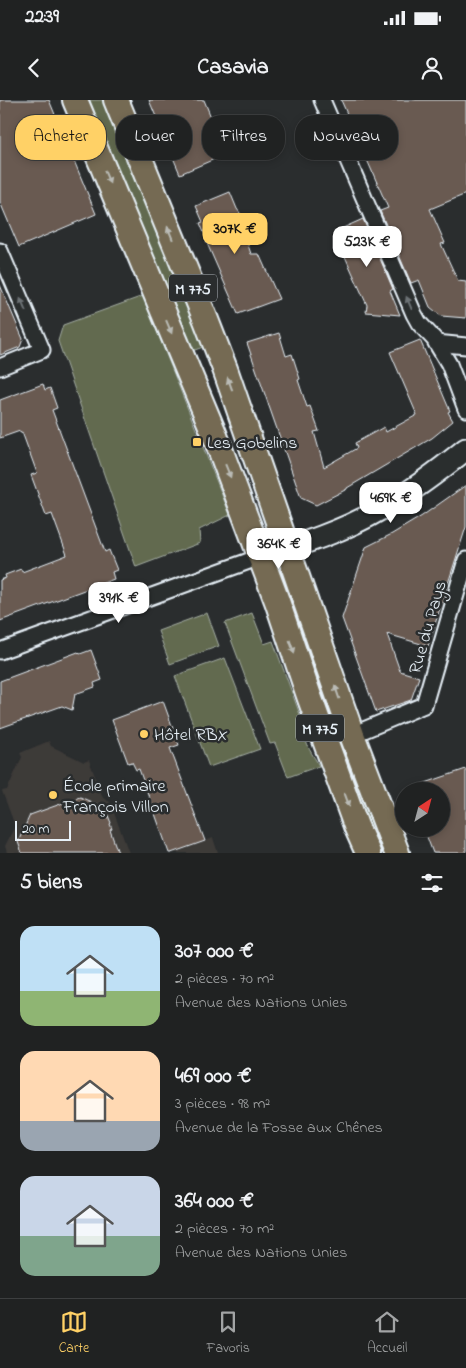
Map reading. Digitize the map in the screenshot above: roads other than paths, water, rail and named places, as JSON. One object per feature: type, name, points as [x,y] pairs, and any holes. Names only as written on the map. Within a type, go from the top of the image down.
[{"type":"main road","name":"M 775","points":[[75,100],[214,433],[346,798],[368,853]]},
{"type":"main road","name":"M 775","points":[[116,100],[215,344],[352,734],[397,853]]},
{"type":"street","points":[[322,100],[414,314],[431,335],[449,364],[466,409]]},
{"type":"street","points":[[0,251],[42,350],[0,367]]},
{"type":"street","points":[[436,343],[466,346]]},
{"type":"street","points":[[0,650],[340,530],[380,510],[427,480],[466,449]]},
{"type":"street","name":"Rue du Pays","points":[[352,734],[424,705],[466,560]]},
{"type":"place","name":"Les Gobelins","points":[[197,442]]},
{"type":"place","name":"Hôtel RBX","points":[[144,734]]},
{"type":"place","name":"École primaire François Villon","points":[[53,795]]}]
